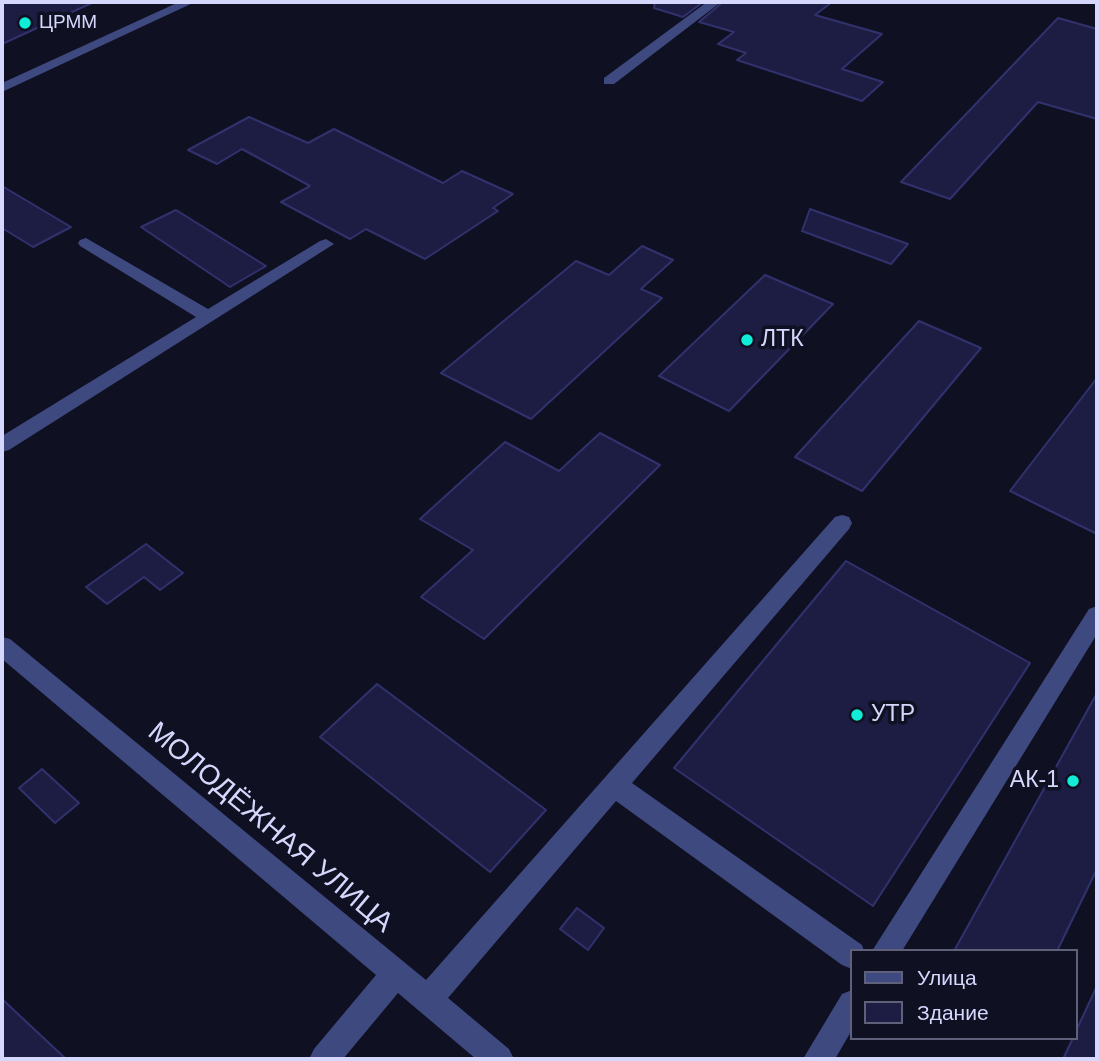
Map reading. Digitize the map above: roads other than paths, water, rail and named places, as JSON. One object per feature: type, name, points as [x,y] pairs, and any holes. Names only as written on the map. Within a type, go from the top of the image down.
[{"type":"street","points":[[2,88],[189,2]]},
{"type":"street","points":[[609,81],[715,2]]},
{"type":"street","points":[[86,243],[208,317]]},
{"type":"street","points":[[2,445],[326,244]]},
{"type":"street","points":[[428,1000],[842,523]]},
{"type":"street","points":[[887,949],[1097,615]]},
{"type":"street","name":"МОЛОДЁЖНАЯ УЛИЦА","points":[[2,646],[499,1059]]},
{"type":"street","points":[[614,785],[850,954]]},
{"type":"street","points":[[324,1059],[396,974]]},
{"type":"street","points":[[818,1059],[850,1007]]},
{"type":"place","name":"ЦРММ","points":[[25,23]]},
{"type":"place","name":"ЛТК","points":[[747,340]]},
{"type":"place","name":"УТР","points":[[857,715]]},
{"type":"place","name":"АК-1","points":[[1073,781]]}]
